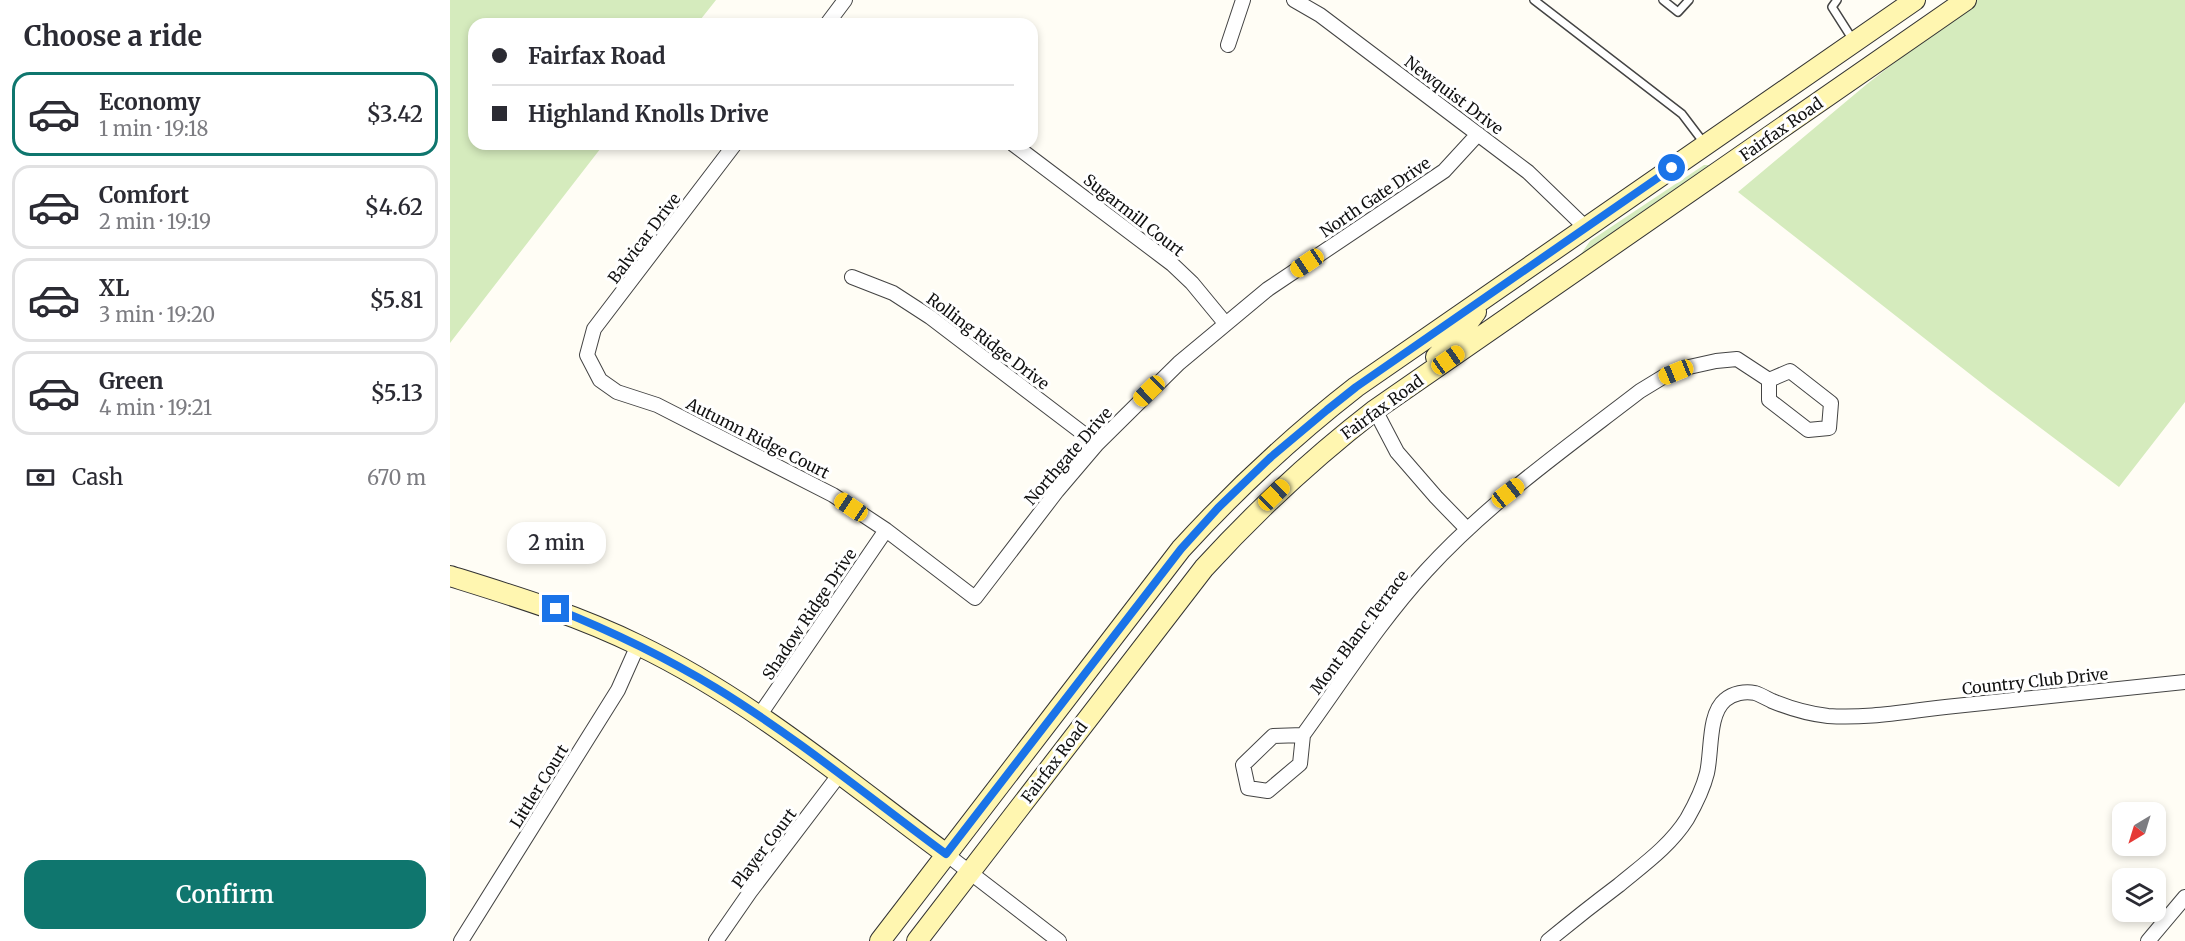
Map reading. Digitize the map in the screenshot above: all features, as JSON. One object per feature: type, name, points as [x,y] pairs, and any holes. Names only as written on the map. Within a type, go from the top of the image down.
[{"type":"main road","name":"Fairfax Road","points":[[880,941],[1181,549],[1218,508],[1271,457],[1356,387],[1915,0]]},
{"type":"main road","name":"Fairfax Road","points":[[917,941],[1204,568],[1240,528],[1292,478],[1375,410],[1966,0]]},
{"type":"main road","points":[[1647,221],[1655,208],[1698,177],[1706,145]]},
{"type":"main road","points":[[1484,334],[1501,314],[1568,264],[1583,243],[1587,233],[1586,228]]},
{"type":"main road","points":[[1375,410],[1374,400],[1440,353],[1464,328],[1486,297]]},
{"type":"main road","points":[[450,576],[556,609],[639,645],[715,687],[759,716],[946,854]]},
{"type":"street","points":[[832,18],[845,0]]},
{"type":"street","points":[[1228,45],[1244,0]]},
{"type":"street","name":"Newquist Drive","points":[[1294,0],[1320,15],[1528,172],[1586,228]]},
{"type":"street","name":"North Gate Drive","points":[[1225,322],[1268,289],[1444,171],[1478,134]]},
{"type":"street","name":"Balvicar Drive","points":[[587,356],[594,329],[730,150]]},
{"type":"street","name":"Sugarmill Court","points":[[1021,150],[1172,264],[1225,322]]},
{"type":"street","name":"Rolling Ridge Drive","points":[[852,277],[893,293],[930,317],[1097,444]]},
{"type":"street","name":"Northgate Drive","points":[[975,598],[1057,491],[1097,444],[1164,377],[1225,322]]},
{"type":"street","name":"Autumn Ridge Court","points":[[587,356],[600,380],[617,392],[657,405],[833,495],[886,530],[975,598]]},
{"type":"street","name":"Mont Blanc Terrace","points":[[1303,735],[1273,736],[1243,765],[1248,788],[1268,791],[1300,764],[1303,735],[1389,614],[1467,529],[1508,493],[1640,391],[1664,377],[1689,367],[1737,359],[1769,380]]},
{"type":"street","points":[[1790,371],[1831,403],[1829,428],[1808,430],[1769,400],[1769,380],[1790,371]]},
{"type":"street","points":[[1375,410],[1398,452],[1467,529]]},
{"type":"street","name":"Shadow Ridge Drive","points":[[759,716],[886,530]]},
{"type":"street","name":"Littler Court","points":[[461,941],[618,690],[639,645]]},
{"type":"street","name":"Country Club Drive","points":[[1548,941],[1653,857],[1670,841],[1686,820],[1706,776],[1711,750],[1713,717],[1726,699],[1745,692],[1755,693],[1799,711],[1826,716],[1889,715],[2185,682]]},
{"type":"street","name":"Player Court","points":[[716,941],[750,892],[839,775]]},
{"type":"street","points":[[946,854],[1059,941]]},
{"type":"street","points":[[2148,941],[2185,897]]},
{"type":"lane","points":[[1534,0],[1682,114],[1706,145]]},
{"type":"lane","points":[[1663,0],[1678,12],[1689,0]]},
{"type":"lane","points":[[1837,0],[1832,7],[1854,42]]},
{"type":"green space","points":[[450,0],[716,0],[702,18],[468,18],[468,150],[599,150],[450,343]]},
{"type":"green space","points":[[1975,0],[2185,0],[2185,402],[2119,487],[1989,389],[1738,192],[1867,84]]},
{"type":"green space","points":[[1704,165],[1710,168],[1574,261],[1590,241]]},
{"type":"route","points":[[556,609],[639,645],[715,687],[787,736],[946,854],[1181,549],[1218,508],[1271,457],[1356,387],[1672,168]]}]
